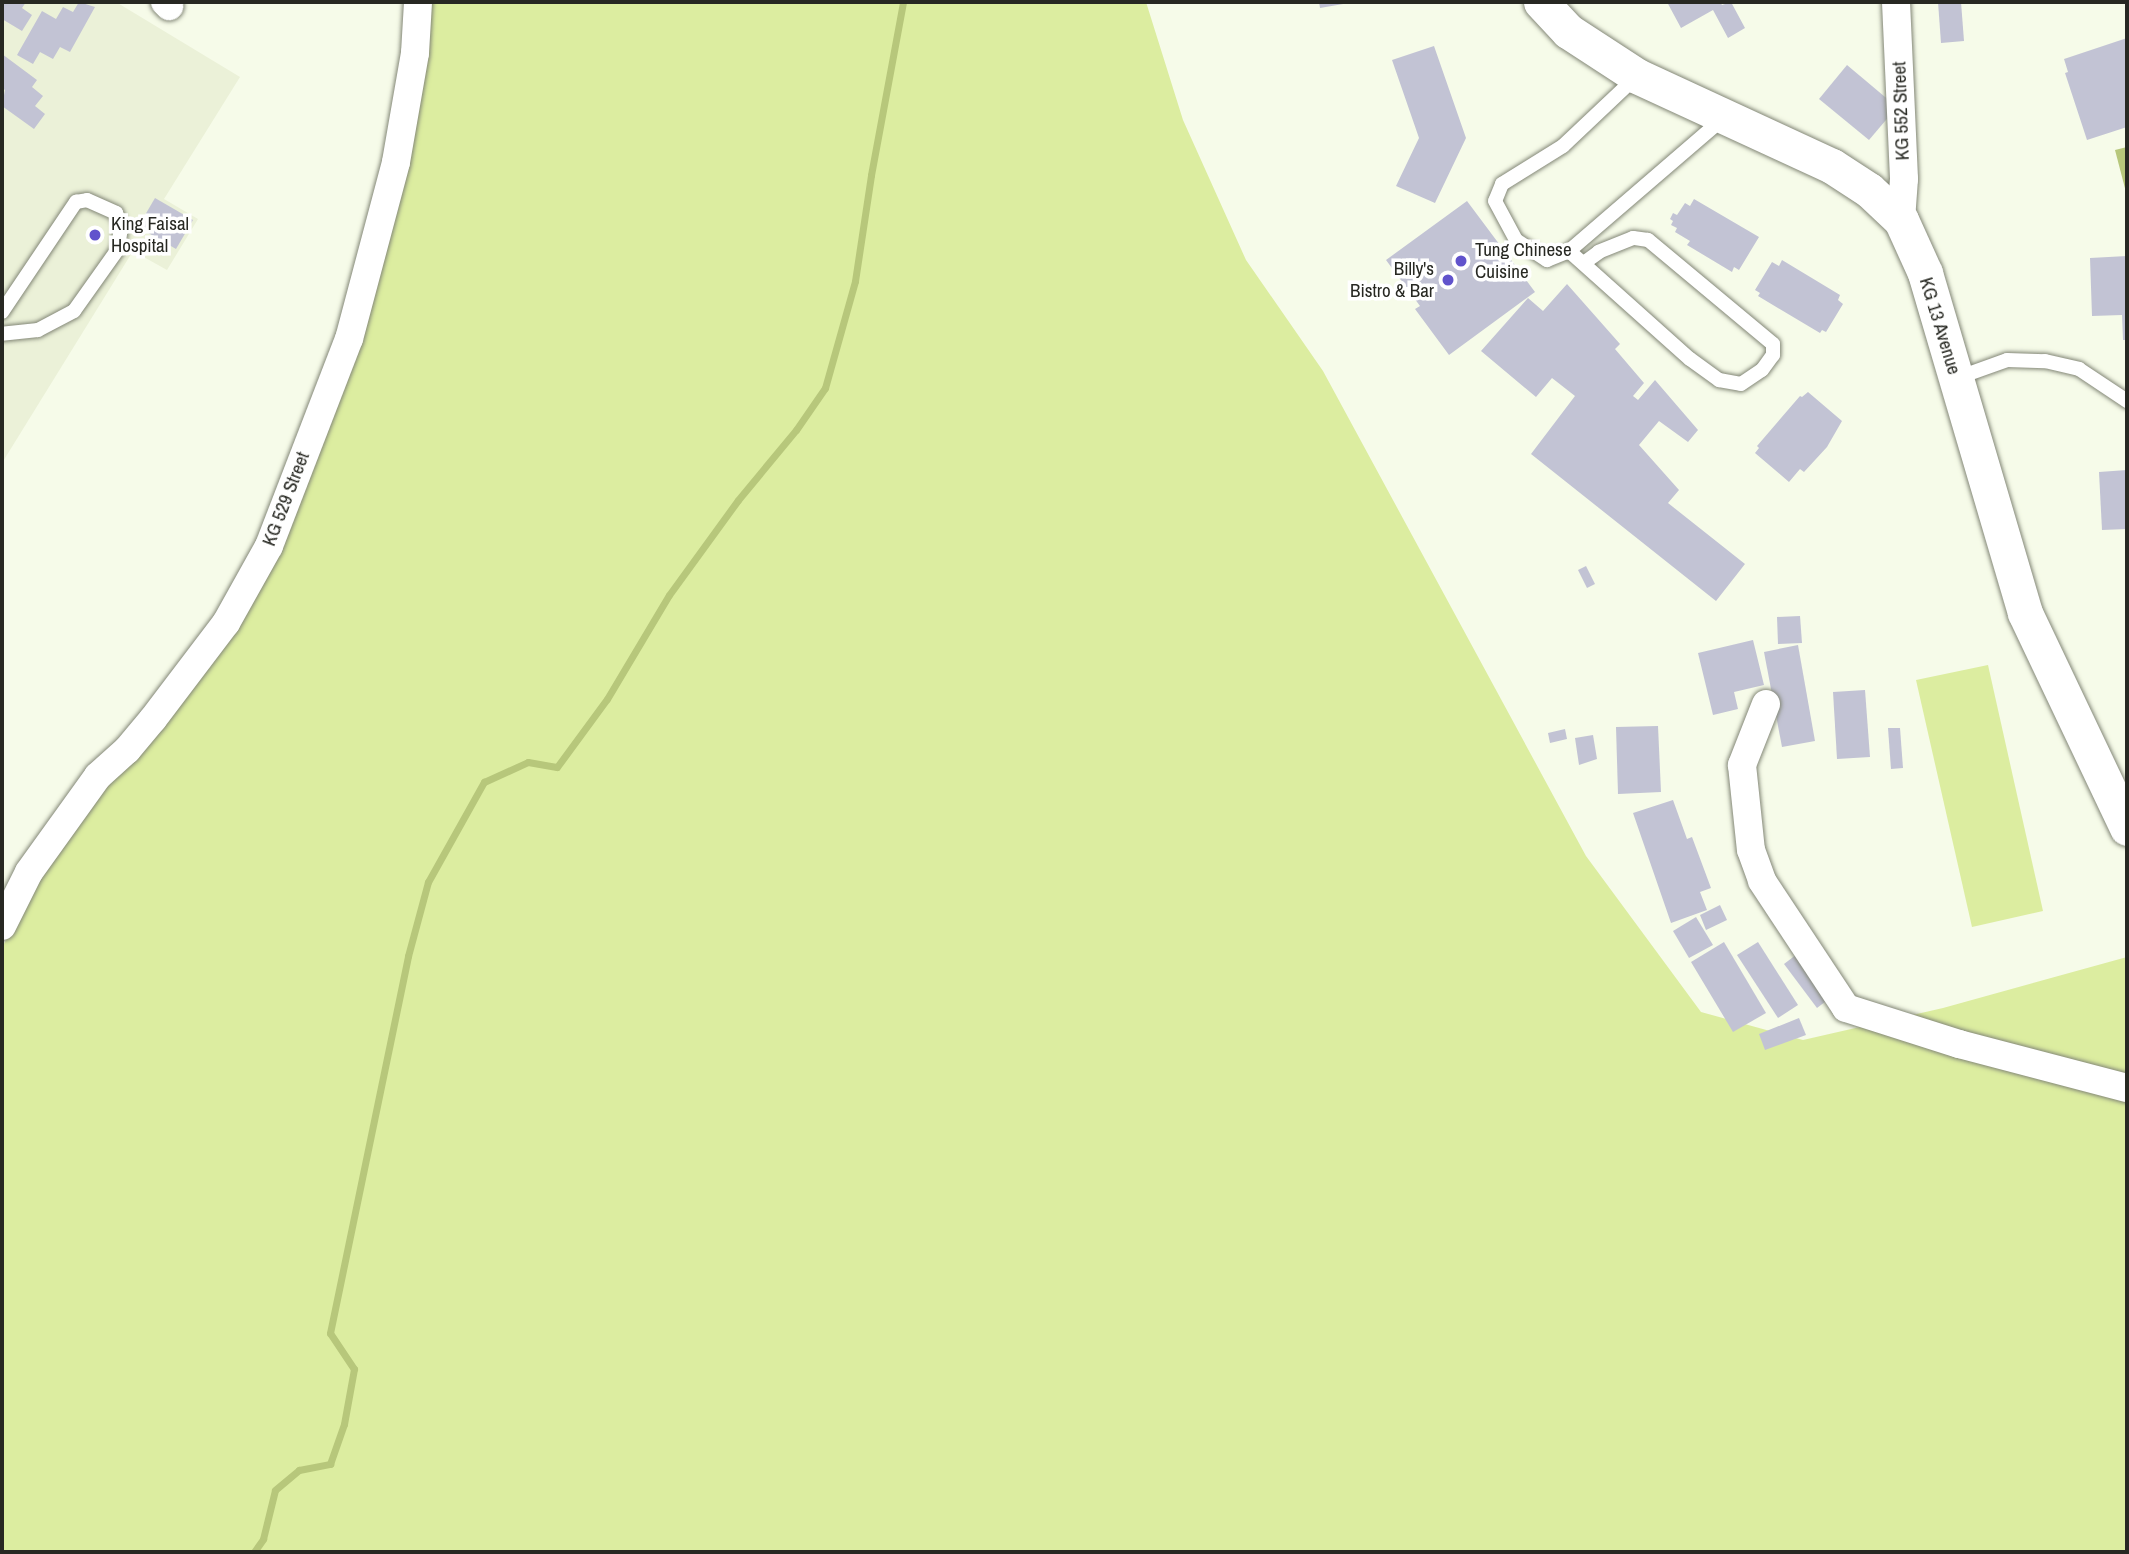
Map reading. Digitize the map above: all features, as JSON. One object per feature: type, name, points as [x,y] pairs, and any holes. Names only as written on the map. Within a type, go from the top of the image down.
[{"type":"street","name":"KG 529 Street","points":[[2,926],[29,872],[99,776],[144,729],[226,623],[269,546],[349,339],[396,162],[415,53],[418,2]]},
{"type":"street","name":"KG 13 Avenue","points":[[1541,2],[1568,32],[1637,76],[1832,166],[1869,190],[1900,220],[1925,273],[2025,613],[2127,828]]},
{"type":"street","name":"KG 552 Street","points":[[1896,2],[1904,179],[1900,220]]},
{"type":"street","points":[[1766,704],[1742,765],[1751,850],[1762,881],[1846,1008],[1959,1044],[2127,1088]]},
{"type":"lane","points":[[1637,76],[1563,146],[1502,184],[1495,201],[1516,240],[1547,260],[1569,250],[1725,117]]},
{"type":"lane","points":[[2,312],[76,202],[87,200],[116,213],[121,227],[118,248],[74,312],[38,330],[2,334]]},
{"type":"lane","points":[[1569,250],[1584,264],[1690,359],[1719,380],[1741,384],[1762,370],[1773,355],[1773,344],[1648,240],[1633,238],[1599,253],[1584,264]]},
{"type":"lane","points":[[1957,378],[2007,360],[2045,361],[2079,369],[2127,401]]},
{"type":"shaded area","name":"King Faisal Hospital","points":[[2,2],[116,2],[240,77],[164,199],[198,219],[167,270],[133,251],[2,463]]},
{"type":"shaded area","points":[[426,2],[1146,2],[1183,120],[1246,260],[1323,371],[1586,856],[1701,1012],[1803,1040],[1943,1008],[2127,957],[2127,1552],[2,1552],[2,948],[55,840],[218,623],[358,336]]},
{"type":"shaded area","points":[[2127,147],[2127,196],[2115,150]]},
{"type":"shaded area","points":[[1988,665],[2043,911],[1972,927],[1916,680]]},
{"type":"building","points":[[2,2],[26,2],[22,8],[32,15],[22,31],[2,19]]},
{"type":"building","points":[[79,2],[95,7],[70,52],[60,47],[53,59],[40,52],[33,64],[17,55],[42,11],[56,19],[63,7],[73,12]]},
{"type":"building","points":[[1319,2],[1349,2],[1349,3],[1320,8]]},
{"type":"building","points":[[1667,2],[1720,2],[1722,5],[1731,2],[1745,28],[1728,38],[1713,10],[1681,28]]},
{"type":"building","points":[[1938,2],[1961,2],[1964,41],[1941,43]]},
{"type":"building","points":[[2127,38],[2127,127],[2087,140],[2065,73],[2068,72],[2064,59]]},
{"type":"building","points":[[1434,46],[1466,138],[1435,203],[1396,186],[1419,138],[1392,60]]},
{"type":"building","points":[[2,54],[37,80],[32,87],[43,96],[35,106],[45,114],[34,129],[2,106],[5,90],[2,88]]},
{"type":"building","points":[[1847,65],[1897,107],[1869,140],[1819,99]]},
{"type":"building","points":[[155,198],[193,220],[176,249],[138,227]]},
{"type":"building","points":[[1694,199],[1759,237],[1739,270],[1734,267],[1732,272],[1687,245],[1690,241],[1675,232],[1677,228],[1671,225],[1673,221],[1670,219],[1673,213],[1677,215],[1685,203],[1690,206]]},
{"type":"building","points":[[1467,201],[1535,292],[1449,355],[1415,309],[1420,306],[1386,260]]},
{"type":"building","points":[[2127,256],[2127,340],[2123,340],[2122,315],[2092,316],[2090,258]]},
{"type":"building","points":[[1782,260],[1840,295],[1838,300],[1843,304],[1826,332],[1822,330],[1820,333],[1758,296],[1760,293],[1755,290],[1772,262],[1779,266]]},
{"type":"building","points":[[1567,284],[1620,344],[1615,349],[1644,383],[1633,396],[1638,400],[1655,380],[1698,430],[1688,442],[1659,421],[1639,445],[1679,490],[1668,503],[1745,564],[1716,601],[1531,454],[1575,396],[1552,378],[1536,397],[1481,351],[1528,298],[1543,311]]},
{"type":"building","points":[[1808,392],[1842,421],[1827,447],[1804,472],[1800,469],[1789,482],[1755,453],[1759,448],[1757,446],[1800,396]]},
{"type":"building","points":[[2127,470],[2127,529],[2102,530],[2099,472]]},
{"type":"building","points":[[1586,566],[1595,584],[1587,588],[1578,570]]},
{"type":"building","points":[[1800,616],[1802,643],[1778,644],[1777,617]]},
{"type":"building","points":[[1753,640],[1764,685],[1734,692],[1738,709],[1713,715],[1698,653]]},
{"type":"building","points":[[1798,645],[1815,741],[1782,747],[1764,652]]},
{"type":"building","points":[[1865,690],[1870,757],[1837,759],[1833,692]]},
{"type":"building","points":[[1658,726],[1661,792],[1618,794],[1616,727]]},
{"type":"building","points":[[1888,728],[1900,728],[1903,768],[1891,769]]},
{"type":"building","points":[[1565,729],[1567,739],[1550,743],[1548,733]]},
{"type":"building","points":[[1593,735],[1597,759],[1579,765],[1575,738]]},
{"type":"building","points":[[1673,800],[1687,839],[1692,837],[1711,888],[1700,892],[1707,910],[1671,923],[1633,813]]},
{"type":"building","points":[[1720,905],[1727,920],[1706,930],[1700,915]]},
{"type":"building","points":[[1696,917],[1713,945],[1689,958],[1673,931]]},
{"type":"building","points":[[1724,942],[1766,1013],[1733,1032],[1691,962]]},
{"type":"building","points":[[1758,942],[1798,1005],[1778,1018],[1737,955]]},
{"type":"building","points":[[1801,951],[1834,995],[1817,1008],[1784,964]]},
{"type":"building","points":[[1799,1018],[1806,1035],[1765,1050],[1759,1034]]},
{"type":"waterway","points":[[254,1552],[263,1539],[275,1490],[299,1470],[330,1464],[344,1424],[354,1369],[330,1333],[408,956],[428,882],[484,782],[528,762],[557,767],[607,699],[669,595],[738,500],[796,430],[825,388],[855,281],[871,175],[903,2]]},
{"type":"place","name":"King Faisal Hospital","points":[[95,235]]},
{"type":"place","name":"Tung Chinese Cuisine","points":[[1461,261]]},
{"type":"place","name":"Billy's Bistro & Bar","points":[[1448,280]]}]
